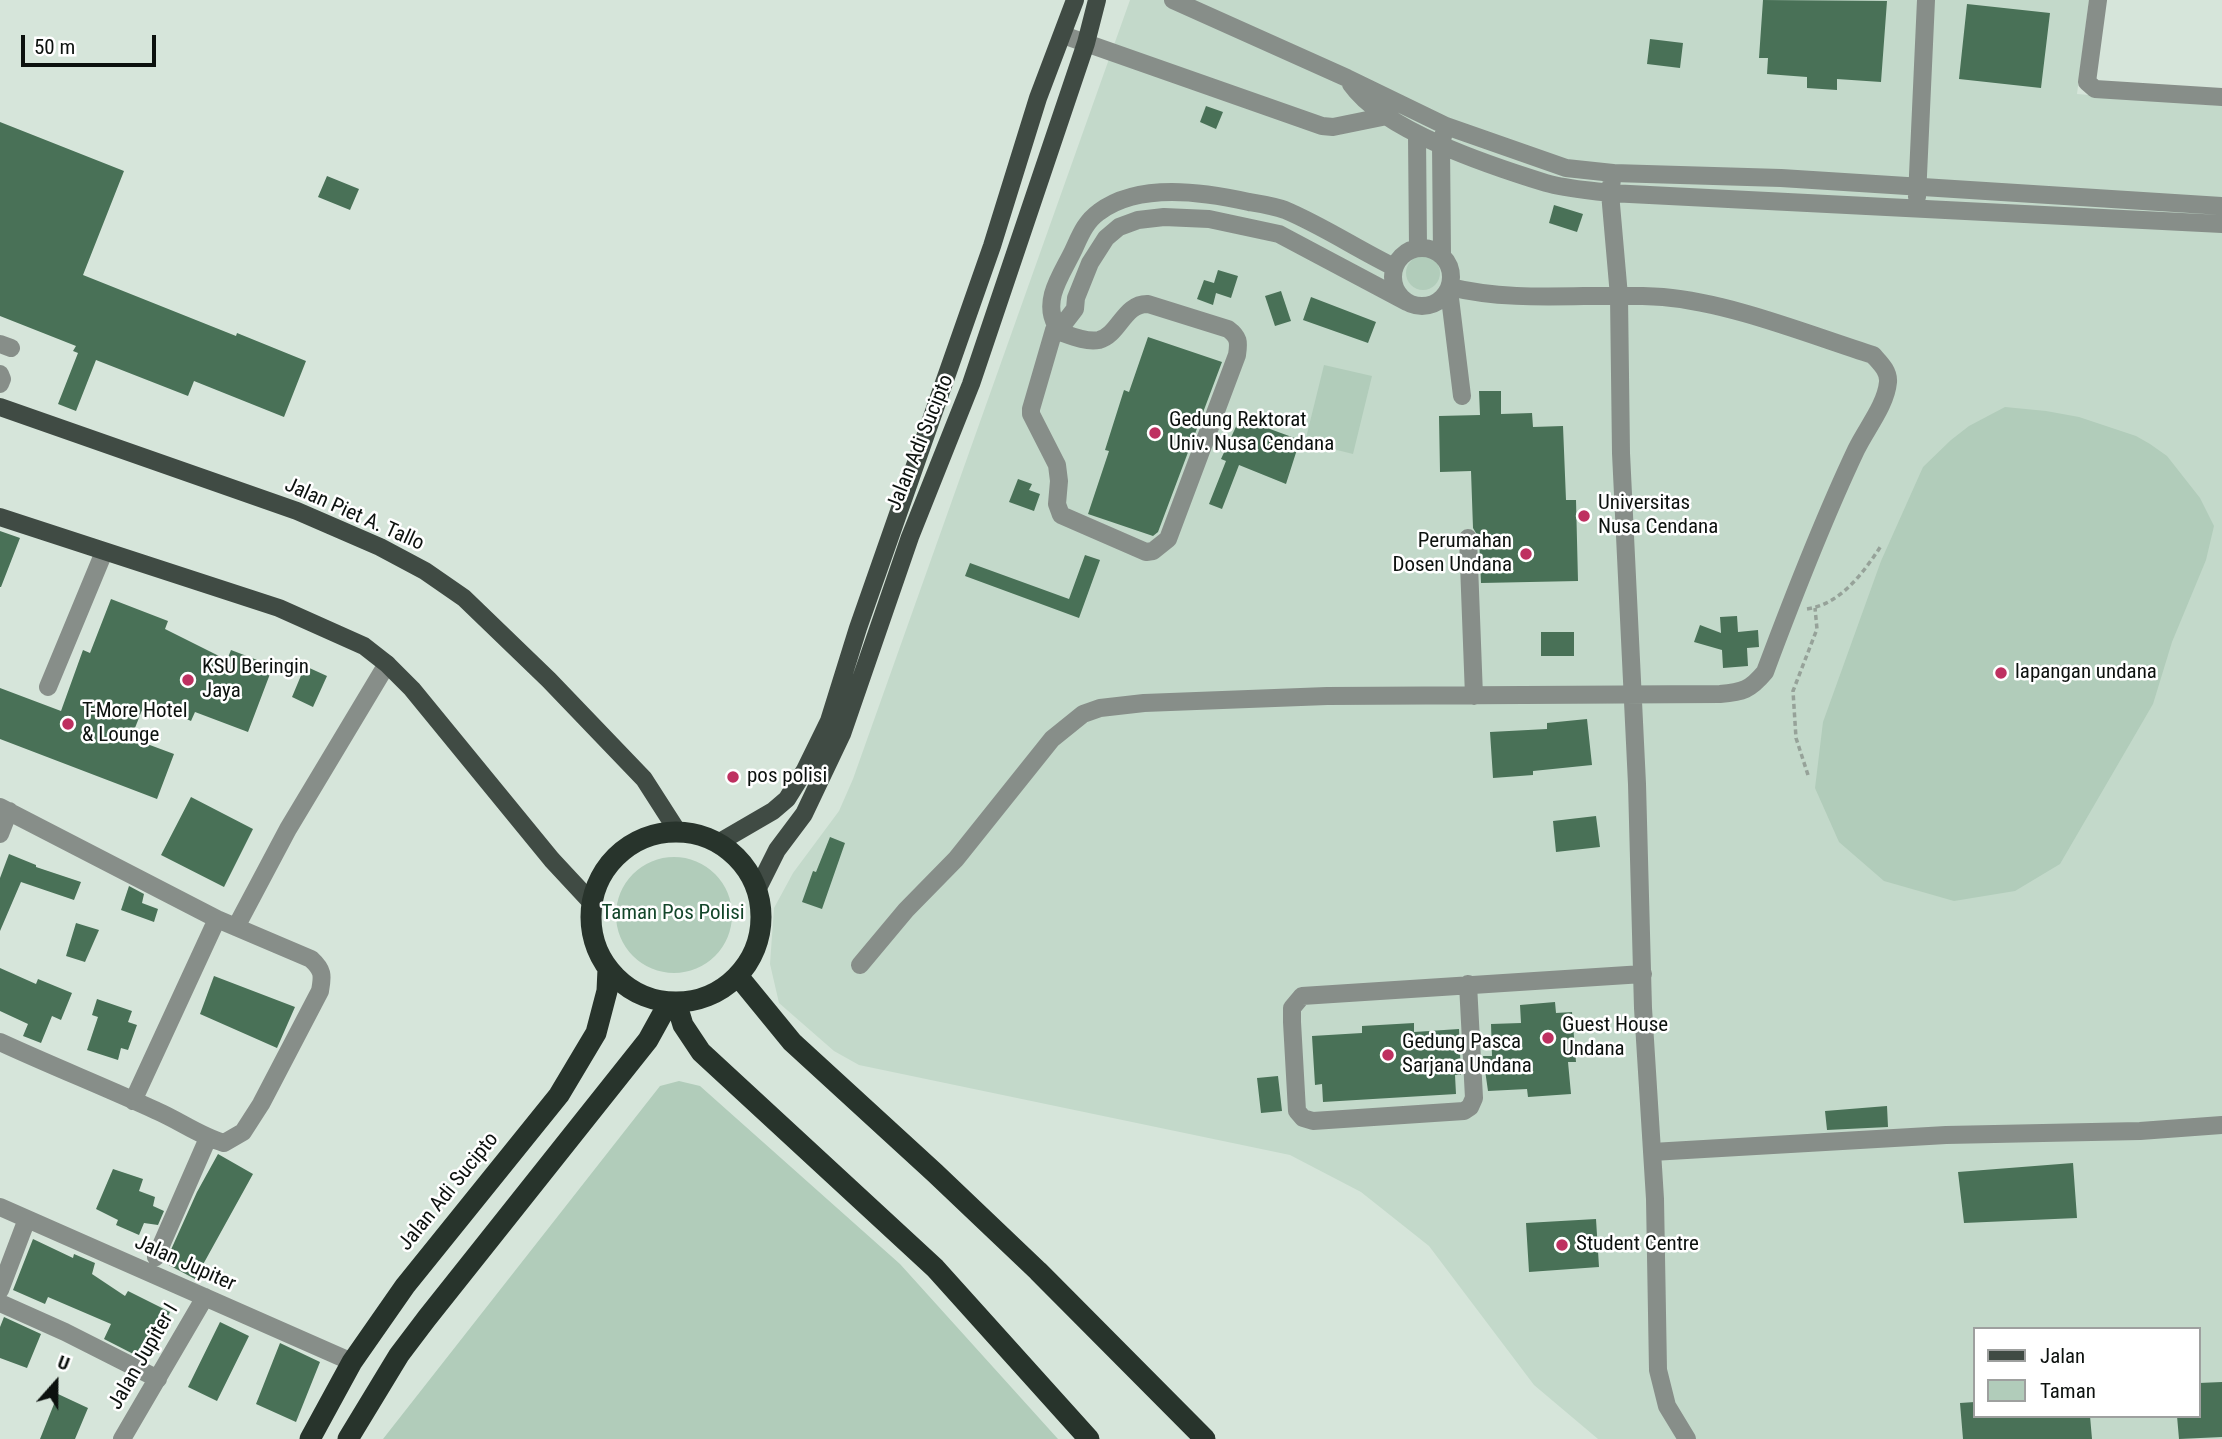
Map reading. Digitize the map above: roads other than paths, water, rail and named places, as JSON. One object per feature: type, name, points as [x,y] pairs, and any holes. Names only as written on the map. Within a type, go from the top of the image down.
[{"type":"highway","points":[[678,832],[698,835],[718,843],[741,863],[757,890],[762,920],[755,950],[738,976],[720,990],[699,1000],[673,1002],[646,997],[626,986],[608,969],[597,949],[591,926],[592,903],[602,874],[621,851],[648,836],[678,832]]},
{"type":"highway","name":"Jalan Adi Sucipto","points":[[310,1439],[352,1362],[405,1286],[559,1095],[596,1032],[607,991],[608,969]]},
{"type":"highway","points":[[738,976],[792,1042],[991,1226],[1205,1439]]},
{"type":"highway","points":[[348,1439],[399,1355],[648,1040],[673,1002]]},
{"type":"highway","points":[[673,1002],[683,1025],[701,1052],[935,1268],[1089,1439]]},
{"type":"main road","name":"Jalan Adi Sucipto","points":[[718,843],[773,811],[787,799],[829,721],[858,628],[992,246],[1038,98],[1075,0]]},
{"type":"main road","name":"Jalan Adi Sucipto","points":[[757,890],[777,850],[804,814],[842,734],[909,537],[971,384],[1086,43],[1097,0]]},
{"type":"main road","name":"Jalan Piet A. Tallo","points":[[0,407],[297,511],[380,547],[425,571],[464,598],[549,680],[644,779],[678,832]]},
{"type":"main road","points":[[0,517],[279,608],[364,646],[412,689],[552,860],[592,903]]},
{"type":"street","points":[[1173,0],[1446,126],[1566,168],[1613,173],[1781,178],[2222,206]]},
{"type":"street","points":[[1917,207],[1926,0]]},
{"type":"street","points":[[2098,0],[2087,82],[2090,86],[2095,89],[2222,97]]},
{"type":"street","points":[[1063,35],[1322,126],[1333,127],[1387,116]]},
{"type":"street","points":[[1347,78],[1359,96],[1417,136],[1548,183],[1610,193],[2222,223]]},
{"type":"street","points":[[1442,255],[1441,145],[1446,126]]},
{"type":"street","points":[[1417,136],[1418,247]]},
{"type":"street","points":[[1613,173],[1610,193],[1619,296],[1621,453],[1643,1008],[1652,1152],[1658,1370],[1667,1406],[1687,1439]]},
{"type":"street","points":[[1055,328],[1090,340],[1099,340],[1107,336],[1138,305],[1148,304],[1228,329],[1237,336],[1237,355],[1168,539],[1153,551],[1146,552],[1061,515],[1058,509],[1057,465],[1031,414],[1055,328],[1049,307],[1053,293],[1086,224],[1099,211],[1119,200],[1175,191],[1211,193],[1283,209],[1394,267]]},
{"type":"street","points":[[1055,328],[1065,322],[1075,309],[1076,298],[1099,247],[1119,227],[1138,220],[1164,217],[1222,222],[1279,234],[1418,306],[1431,306],[1441,300],[1449,289]]},
{"type":"street","points":[[1313,252],[1329,232]]},
{"type":"street","points":[[1407,302],[1397,293],[1392,281],[1394,267],[1399,258],[1408,251],[1418,247],[1431,248],[1442,255],[1452,276],[1449,289],[1462,396]]},
{"type":"street","points":[[860,965],[906,910],[956,859],[1052,739],[1083,714],[1100,708],[1144,703],[1327,696],[1720,694],[1739,692],[1752,686],[1765,672],[1857,448],[1884,397],[1888,380],[1884,367],[1873,355],[1749,315],[1665,298],[1502,295],[1449,289]]},
{"type":"street","points":[[0,374],[0,384]]},
{"type":"street","points":[[1468,538],[1474,696]]},
{"type":"street","points":[[48,687],[104,552]]},
{"type":"street","points":[[236,927],[288,829],[387,664]]},
{"type":"street","points":[[0,834],[4,809],[217,919],[311,959],[320,967],[323,975],[320,991],[261,1104],[243,1132],[224,1143],[208,1139],[165,1114],[0,1042]]},
{"type":"street","points":[[133,1101],[217,919]]},
{"type":"street","points":[[1468,984],[1474,1098],[1470,1107],[1464,1111],[1422,1115],[1313,1121],[1303,1118],[1297,1111],[1292,1008],[1302,996],[1468,984],[1643,974]]},
{"type":"street","points":[[1652,1152],[1933,1136],[2140,1131],[2222,1125]]},
{"type":"street","points":[[156,1257],[208,1139]]},
{"type":"street","name":"Jalan Jupiter","points":[[0,1207],[352,1362]]},
{"type":"street","points":[[0,1290],[27,1219]]},
{"type":"street","name":"Jalan Jupiter I","points":[[122,1439],[205,1297]]},
{"type":"street","points":[[0,1303],[65,1332],[158,1380]]},
{"type":"place","name":"Gedung Rektorat Univ. Nusa Cendana","points":[[1155,433]]},
{"type":"place","name":"Universitas Nusa Cendana","points":[[1584,516]]},
{"type":"place","name":"Perumahan Dosen Undana","points":[[1526,554]]},
{"type":"place","name":"lapangan undana","points":[[2001,673]]},
{"type":"place","name":"KSU Beringin Jaya","points":[[188,680]]},
{"type":"place","name":"T-More Hotel & Lounge","points":[[68,724]]},
{"type":"place","name":"pos polisi","points":[[733,777]]},
{"type":"place","name":"Guest House Undana","points":[[1548,1038]]},
{"type":"place","name":"Gedung Pasca Sarjana Undana","points":[[1388,1055]]},
{"type":"place","name":"Student Centre","points":[[1562,1245]]},
{"type":"park label","name":"Taman Pos Polisi","points":[[673,914]]}]
